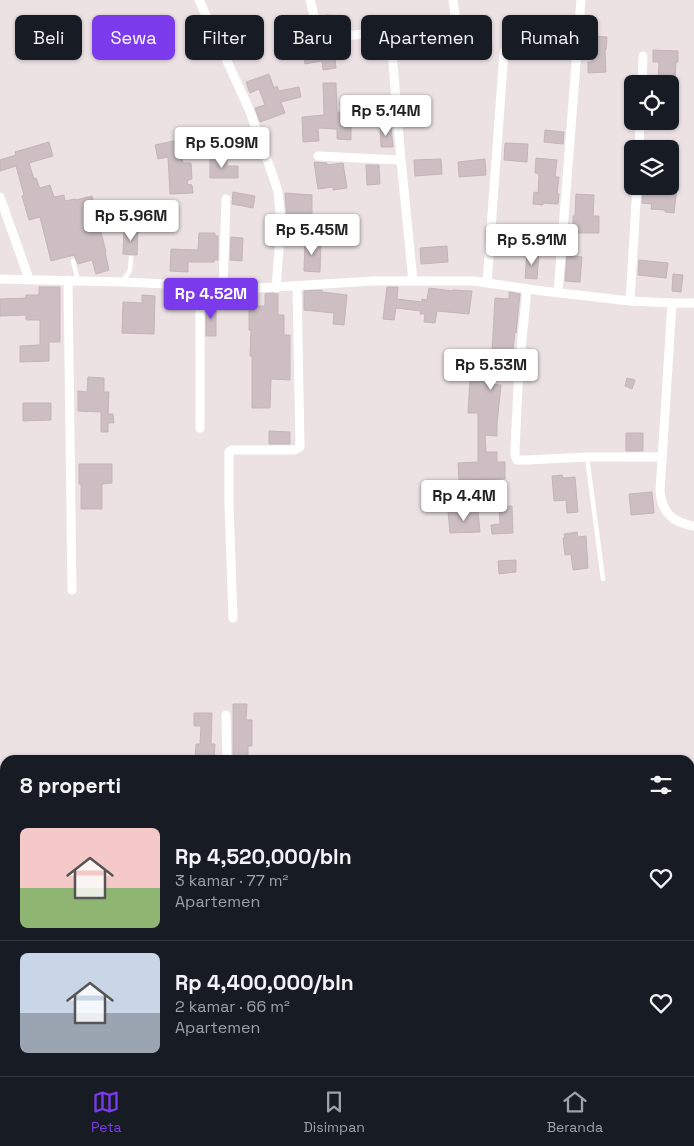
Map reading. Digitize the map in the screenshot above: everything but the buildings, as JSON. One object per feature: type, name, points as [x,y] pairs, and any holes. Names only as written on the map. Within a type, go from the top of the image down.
[{"type":"street","points":[[199,0],[249,108],[276,186],[281,223],[276,288]]},
{"type":"street","points":[[310,0],[320,38],[361,34]]},
{"type":"street","points":[[453,0],[455,15]]},
{"type":"street","points":[[558,292],[581,0]]},
{"type":"street","points":[[642,75],[643,56]]},
{"type":"street","points":[[392,60],[413,281]]},
{"type":"street","points":[[487,283],[503,60]]},
{"type":"street","points":[[318,156],[401,160]]},
{"type":"street","points":[[630,301],[636,195]]},
{"type":"street","points":[[0,198],[29,279]]},
{"type":"street","points":[[223,287],[226,199]]},
{"type":"street","points":[[0,278],[276,288],[373,281],[474,281],[630,301],[672,304],[694,303]]},
{"type":"street","points":[[68,280],[72,590]]},
{"type":"street","points":[[200,285],[200,428]]},
{"type":"street","points":[[233,618],[229,452],[231,450],[295,450],[300,447],[298,286]]},
{"type":"street","points":[[527,289],[519,369],[515,448],[517,460],[662,457]]},
{"type":"street","points":[[672,304],[660,491],[662,505],[670,516],[682,524],[694,526]]},
{"type":"street","points":[[226,715],[227,755]]},
{"type":"lane","points":[[122,282],[130,270],[131,258]]},
{"type":"lane","points":[[73,261],[78,281]]},
{"type":"lane","points":[[587,458],[603,579]]}]
